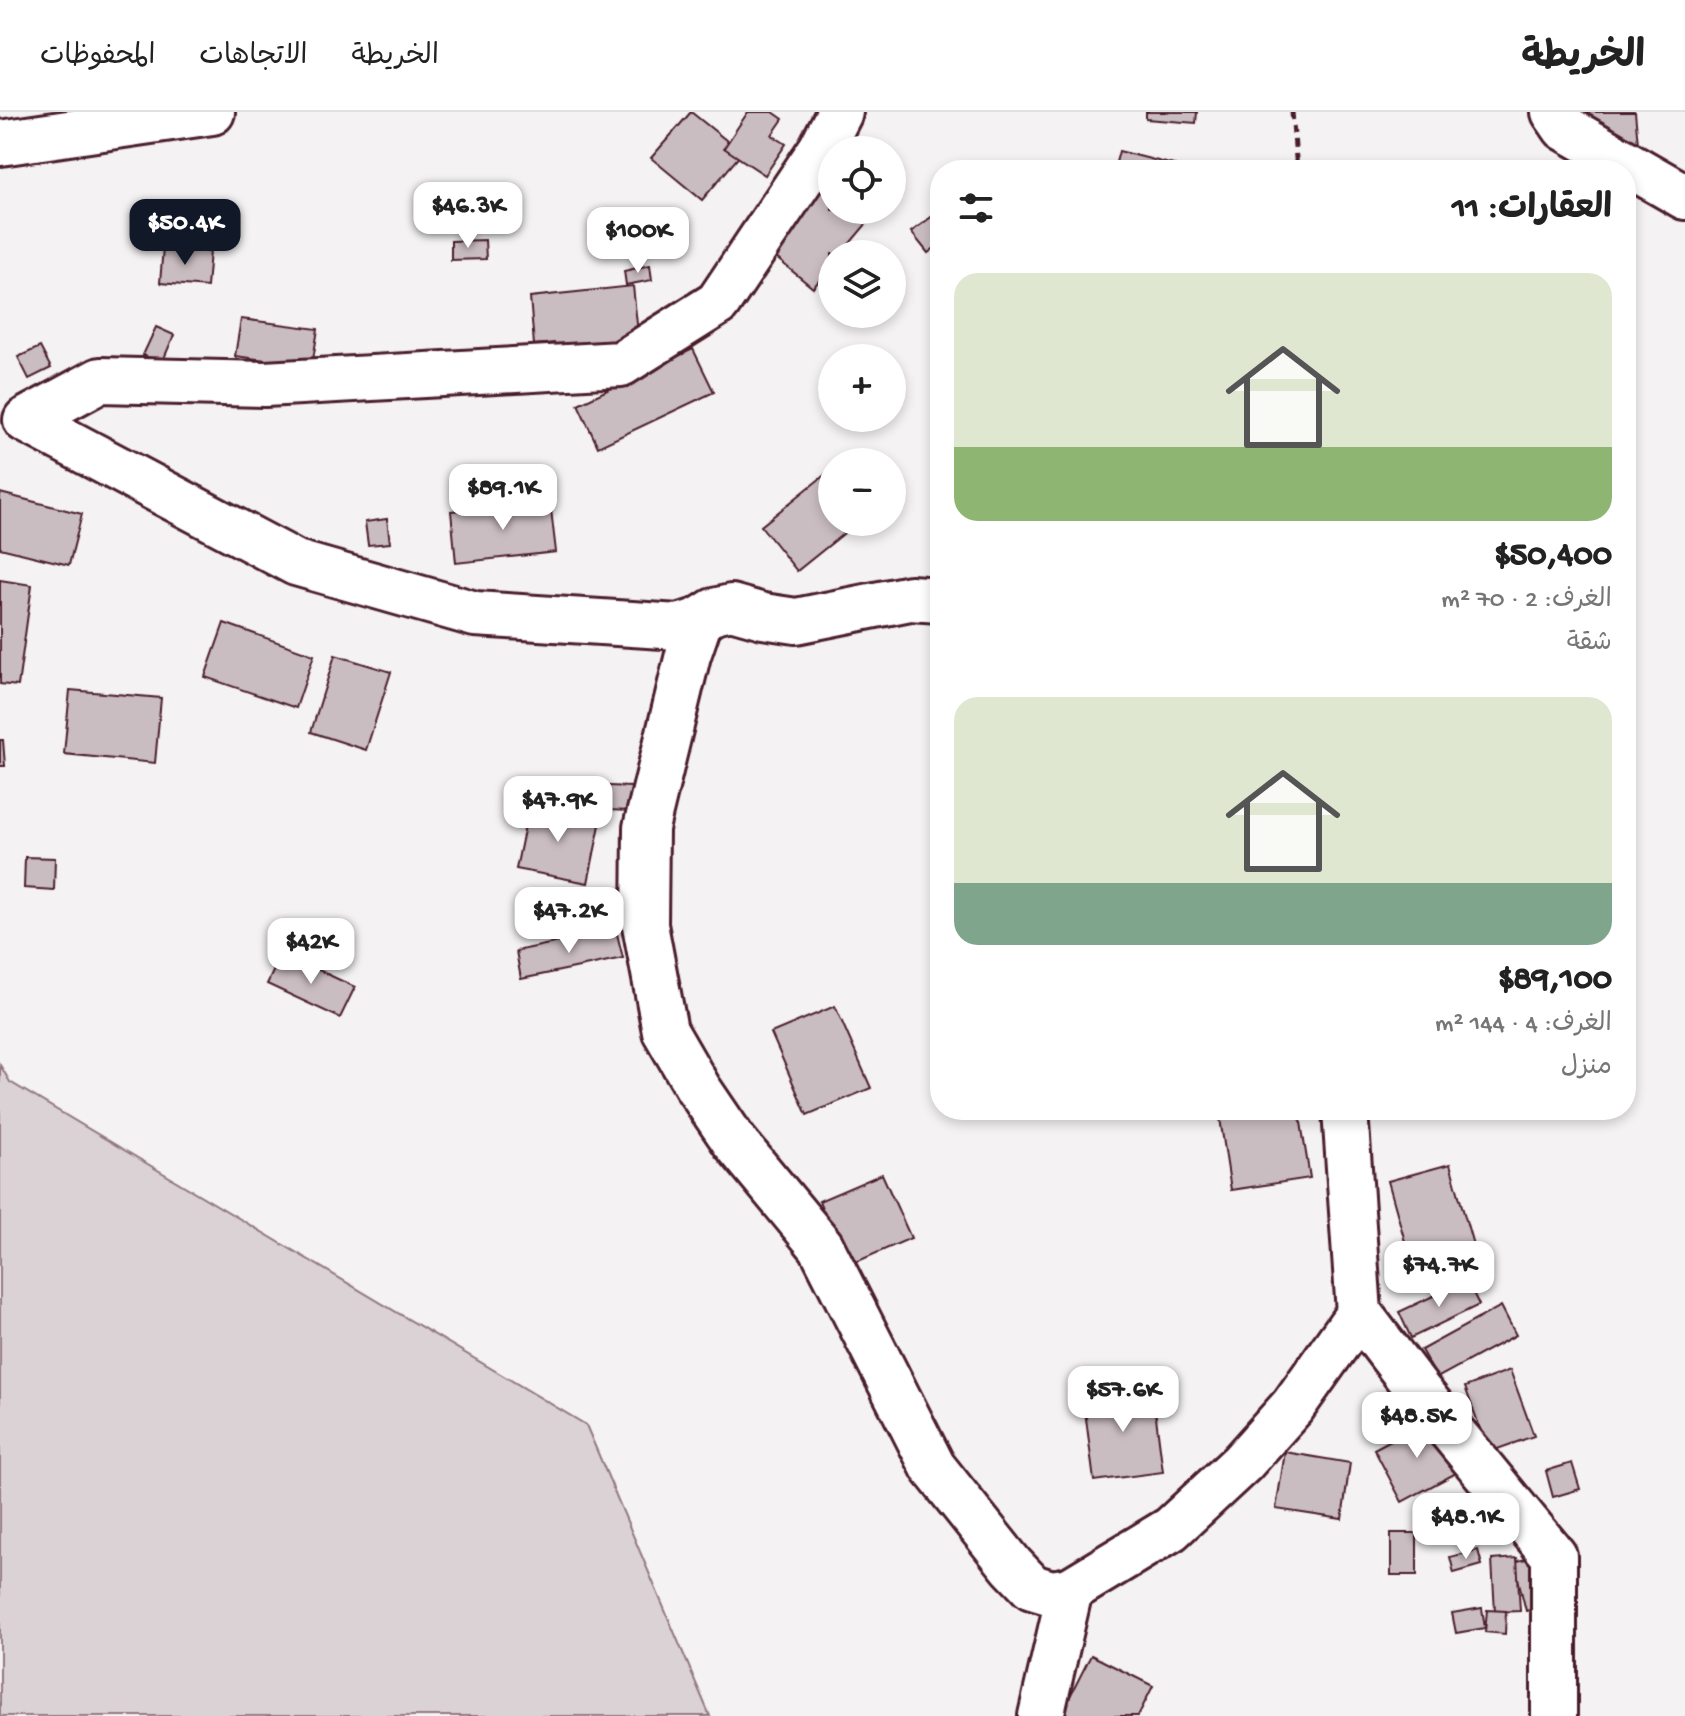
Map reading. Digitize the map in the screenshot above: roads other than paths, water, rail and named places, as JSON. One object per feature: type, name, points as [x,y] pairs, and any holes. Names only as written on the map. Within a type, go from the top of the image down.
[{"type":"street","points":[[0,143],[212,112]]},
{"type":"street","points":[[13,413],[100,380],[265,384],[621,364],[718,303],[821,149],[840,112]]},
{"type":"street","points":[[1554,112],[1565,128],[1621,160]]},
{"type":"street","points":[[1636,169],[1685,197]]},
{"type":"street","points":[[13,413],[296,563],[475,614],[679,627],[731,607],[796,621],[910,598],[930,599]]},
{"type":"street","points":[[700,620],[688,655],[646,828],[645,925],[665,1031],[734,1141],[821,1246],[933,1467],[1012,1566],[1032,1587],[1052,1593],[1070,1590],[1171,1529],[1242,1463],[1293,1406],[1359,1313]]},
{"type":"street","points":[[1346,1120],[1359,1313],[1420,1393],[1554,1556],[1554,1716]]},
{"type":"street","points":[[1041,1716],[1070,1590]]}]
